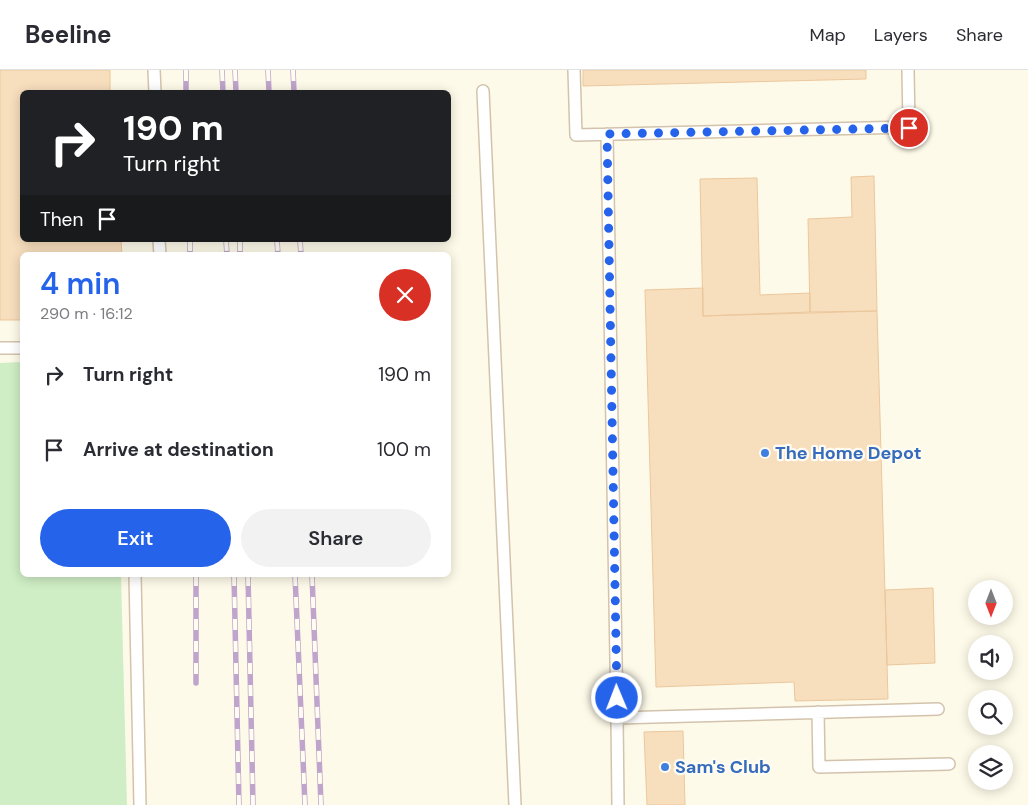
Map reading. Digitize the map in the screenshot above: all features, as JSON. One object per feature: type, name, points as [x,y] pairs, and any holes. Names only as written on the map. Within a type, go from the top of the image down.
[{"type":"lane","points":[[154,70],[155,90]]},
{"type":"lane","points":[[574,70],[576,134],[909,128],[908,70]]},
{"type":"lane","points":[[483,91],[515,805]]},
{"type":"lane","points":[[607,134],[618,805]]},
{"type":"lane","points":[[0,348],[20,348]]},
{"type":"lane","points":[[135,577],[140,805]]},
{"type":"lane","points":[[617,718],[938,709]]},
{"type":"lane","points":[[818,712],[819,767],[950,764]]},
{"type":"green space","points":[[20,362],[20,577],[121,577],[127,805],[0,805],[0,363]]},
{"type":"building","points":[[0,70],[110,70],[110,90],[20,90],[20,242],[121,242],[122,252],[20,252],[20,320],[0,320]]},
{"type":"building","points":[[583,70],[866,70],[866,79],[583,86]]},
{"type":"building","points":[[874,176],[877,311],[810,312],[808,219],[852,217],[851,177]]},
{"type":"building","points":[[757,178],[760,295],[810,293],[810,312],[703,316],[700,179]]},
{"type":"building","name":"The Home Depot","points":[[703,288],[703,316],[877,311],[888,699],[795,701],[794,682],[656,687],[645,290]]},
{"type":"building","points":[[933,588],[935,663],[887,665],[885,590]]},
{"type":"building","name":"Sam's Club","points":[[683,731],[685,805],[647,805],[644,732]]},
{"type":"railway","points":[[186,70],[186,90]]},
{"type":"railway","points":[[222,70],[223,90]]},
{"type":"railway","points":[[235,70],[236,90]]},
{"type":"railway","points":[[268,70],[269,90]]},
{"type":"railway","points":[[293,70],[294,90]]},
{"type":"railway","points":[[190,242],[190,252]]},
{"type":"railway","points":[[226,242],[227,252]]},
{"type":"railway","points":[[240,242],[240,252]]},
{"type":"railway","points":[[277,242],[278,252]]},
{"type":"railway","points":[[300,242],[301,252]]},
{"type":"railway","points":[[196,577],[196,683]]},
{"type":"railway","points":[[234,577],[239,805]]},
{"type":"railway","points":[[248,577],[253,805]]},
{"type":"railway","points":[[295,577],[305,805]]},
{"type":"railway","points":[[312,577],[321,805]]},
{"type":"place","name":"The Home Depot","points":[[765,453]]},
{"type":"place","name":"Sam's Club","points":[[665,767]]},
{"type":"route","points":[[617,698],[607,134],[909,128]]}]
